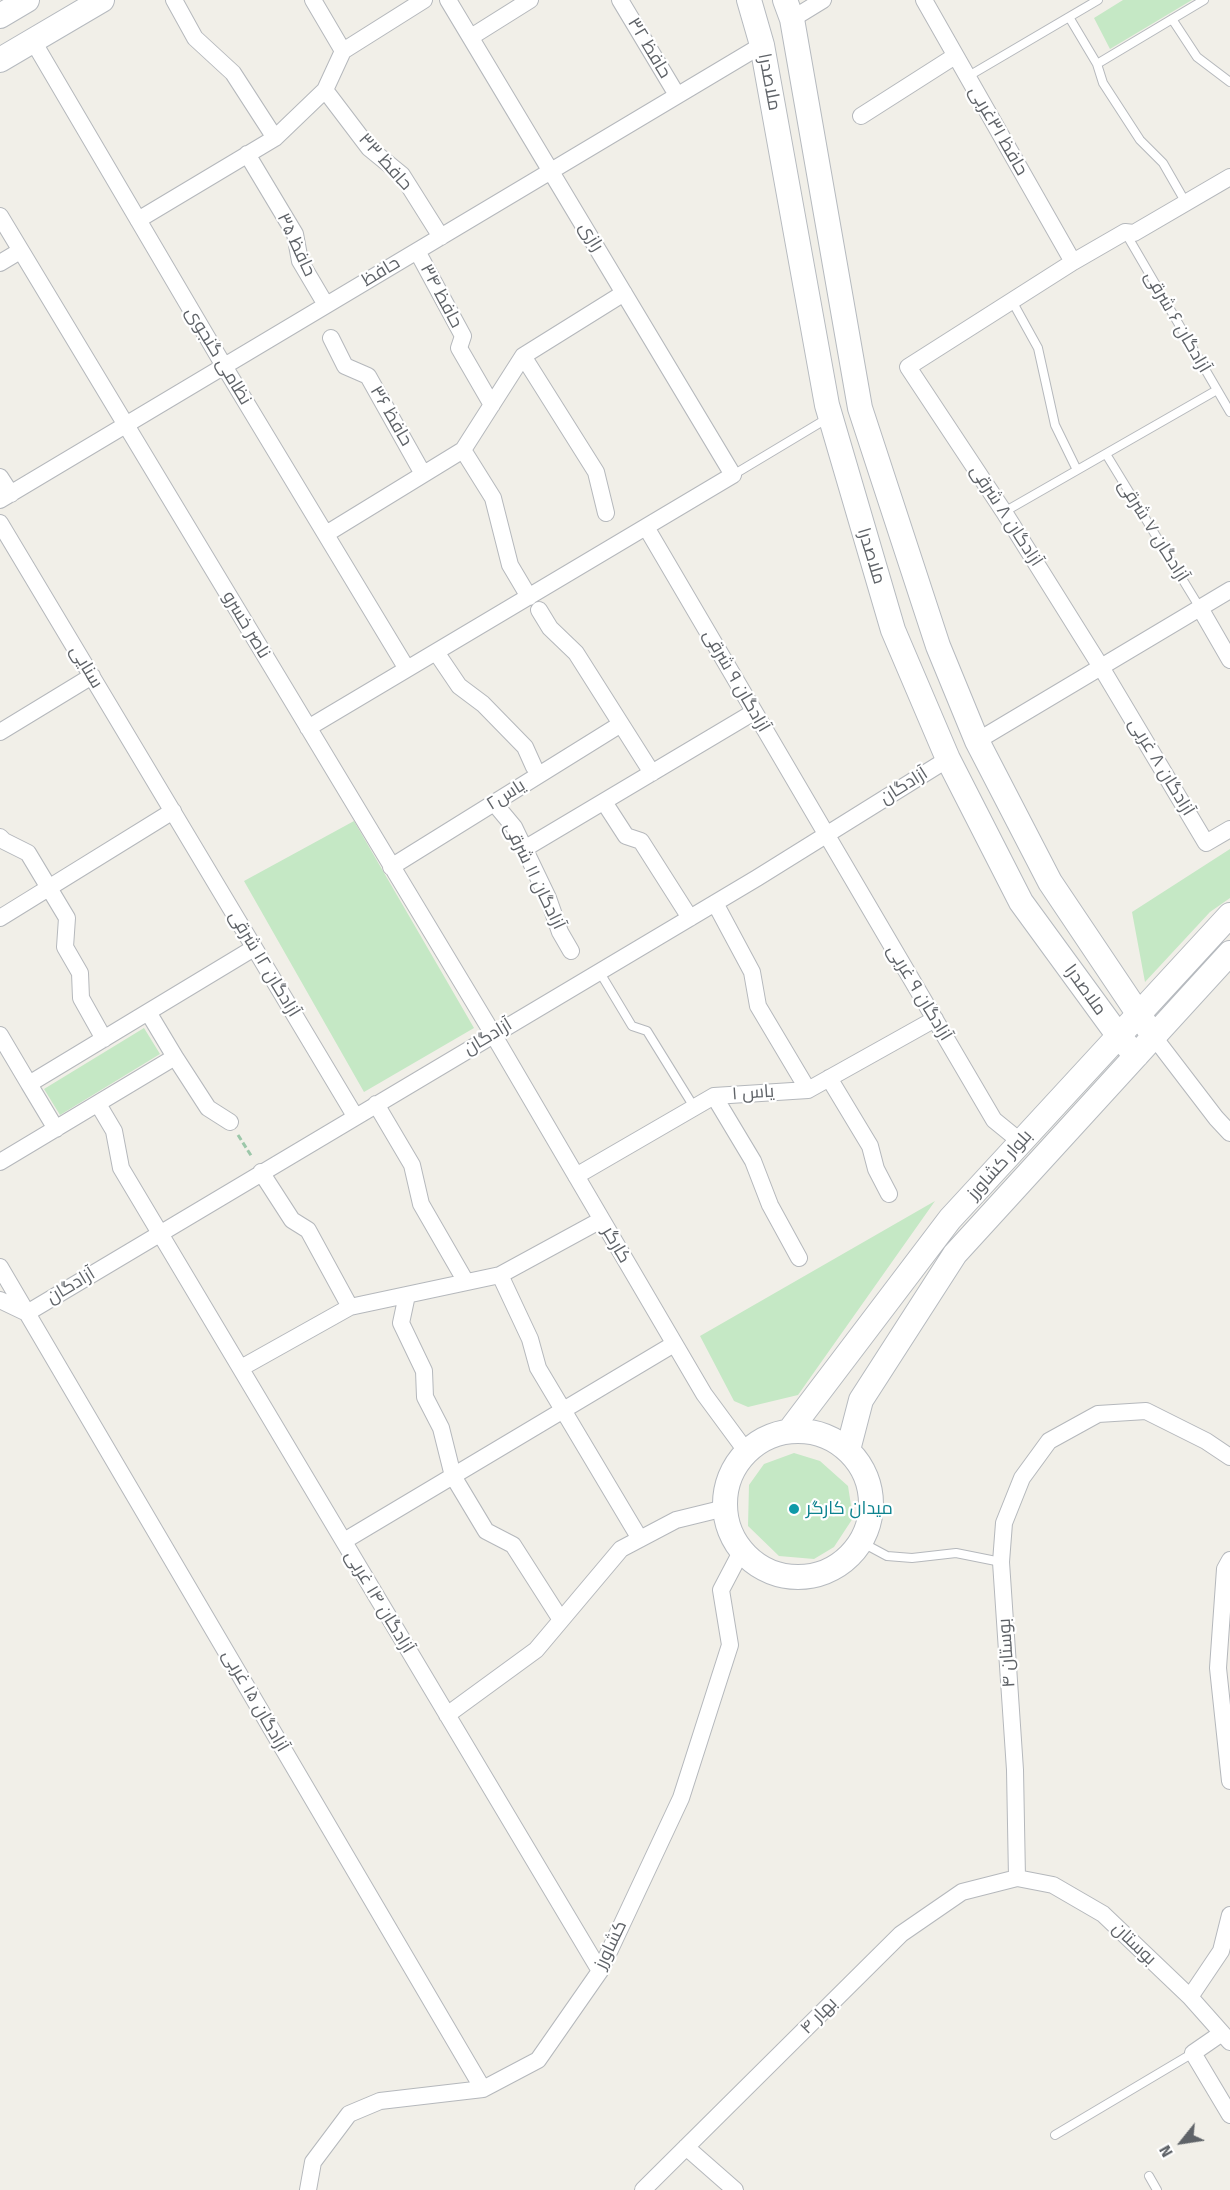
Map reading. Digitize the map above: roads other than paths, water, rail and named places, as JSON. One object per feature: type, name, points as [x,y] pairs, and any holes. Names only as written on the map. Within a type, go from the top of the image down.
[{"type":"main road","points":[[2,10],[27,0]]},
{"type":"main road","points":[[0,60],[102,0]]},
{"type":"main road","name":"ملاصدرا","points":[[749,0],[762,45],[830,417],[893,630],[948,759],[1022,902],[1118,1035],[1136,1056]]},
{"type":"main road","name":"ملاصدرا","points":[[788,9],[860,408],[938,646],[977,741],[1050,882],[1154,1037]]},
{"type":"main road","name":"بلوار کشاورز","points":[[790,1430],[950,1219],[1230,915]]},
{"type":"main road","name":"بلوار کشاورز","points":[[848,1450],[861,1400],[955,1254],[1230,953]]},
{"type":"main road","points":[[790,1430],[811,1431],[831,1438],[848,1450],[863,1469],[871,1493],[870,1518],[861,1542],[845,1561],[824,1573],[799,1578],[774,1574],[752,1562],[736,1543],[726,1520],[724,1496],[731,1471],[746,1451],[766,1437],[790,1430]]},
{"type":"street","points":[[174,0],[195,38],[233,73],[275,138]]},
{"type":"street","points":[[313,0],[343,51]]},
{"type":"street","points":[[138,220],[275,138],[325,90],[343,51],[424,0]]},
{"type":"street","name":"رازی","points":[[448,0],[733,475]]},
{"type":"street","points":[[471,37],[530,0]]},
{"type":"street","name":"حافظ ۳۲","points":[[620,0],[677,95]]},
{"type":"street","points":[[788,9],[823,0]]},
{"type":"street","name":"حافظ ۳۱غربی","points":[[924,0],[1073,262]]},
{"type":"street","name":"نظامی گنجوی","points":[[33,41],[224,366],[407,669]]},
{"type":"street","name":"حافظ","points":[[5,497],[762,45]]},
{"type":"street","points":[[861,116],[955,56]]},
{"type":"street","name":"حافظ ۳۳","points":[[325,90],[369,148],[402,176],[441,237]]},
{"type":"street","name":"حافظ ۳۵","points":[[247,154],[294,234],[300,261],[326,305]]},
{"type":"street","points":[[1012,301],[1125,232],[1134,233],[1230,177]]},
{"type":"street","name":"ناصر خسرو","points":[[0,216],[493,1034]]},
{"type":"street","points":[[0,263],[21,251]]},
{"type":"street","name":"حافظ ۳۴","points":[[417,251],[463,336],[459,348],[492,405]]},
{"type":"street","points":[[326,534],[463,450],[523,356],[624,292]]},
{"type":"street","name":"آزادگان ۸ شرقی","points":[[1012,301],[908,367],[1005,512],[1101,667]]},
{"type":"street","name":"حافظ ۳۶","points":[[331,338],[345,366],[368,376],[423,474]]},
{"type":"street","points":[[523,356],[596,472],[606,513]]},
{"type":"street","points":[[463,450],[493,498],[510,564],[550,628],[576,653],[652,773]]},
{"type":"street","points":[[308,728],[436,652],[534,603],[646,527],[733,475]]},
{"type":"street","points":[[0,477],[5,497]]},
{"type":"street","name":"سنایی","points":[[0,523],[173,812]]},
{"type":"street","name":"آزادگان ۹ شرقی","points":[[646,527],[826,835]]},
{"type":"street","points":[[977,741],[1230,590]]},
{"type":"street","points":[[1200,608],[1230,660]]},
{"type":"street","points":[[436,652],[459,686],[483,704],[525,747],[534,767]]},
{"type":"street","name":"آزادگان ۸ غربی","points":[[1101,667],[1206,843],[1230,829]]},
{"type":"street","points":[[0,732],[92,676]]},
{"type":"street","points":[[525,849],[754,712]]},
{"type":"street","name":"یاس۲","points":[[391,867],[621,724]]},
{"type":"street","name":"آزادگان","points":[[27,1313],[159,1232],[715,903],[948,759]]},
{"type":"street","points":[[604,802],[626,836],[640,841],[690,918]]},
{"type":"street","name":"آزادگان ۱۱ شرقی","points":[[494,803],[514,827],[548,898],[560,932],[571,951]]},
{"type":"street","points":[[0,918],[173,812]]},
{"type":"street","name":"آزادگان ۱۲ شرقی","points":[[173,812],[355,1116]]},
{"type":"street","name":"آزادگان ۹ غربی","points":[[826,835],[994,1120],[1021,1142]]},
{"type":"street","points":[[0,837],[28,853],[67,918],[65,947],[80,973],[81,998],[104,1039]]},
{"type":"street","points":[[715,903],[752,972],[758,1006],[808,1090]]},
{"type":"street","points":[[29,1084],[254,948]]},
{"type":"street","points":[[148,1012],[208,1108],[230,1122]]},
{"type":"street","name":"یاس ۱","points":[[576,1176],[714,1096],[808,1090],[934,1019]]},
{"type":"street","name":"کارگر","points":[[493,1034],[704,1394],[746,1451]]},
{"type":"street","points":[[0,1035],[56,1129]]},
{"type":"street","points":[[1154,1037],[1230,1133]]},
{"type":"street","points":[[0,1162],[175,1057]]},
{"type":"street","points":[[830,1078],[870,1146],[876,1168],[889,1194]]},
{"type":"street","points":[[714,1096],[753,1161],[770,1205],[799,1258]]},
{"type":"street","name":"آزادگان ۱۴ غربی","points":[[98,1104],[114,1131],[121,1168],[600,1971]]},
{"type":"street","points":[[376,1104],[412,1165],[421,1204],[466,1282]]},
{"type":"street","points":[[261,1172],[292,1220],[308,1230],[350,1306]]},
{"type":"street","points":[[241,1368],[350,1306],[500,1275],[601,1220]]},
{"type":"street","name":"آزادگان ۱۵ غربی","points":[[0,1267],[483,2089]]},
{"type":"street","points":[[500,1275],[530,1339],[538,1368],[640,1539]]},
{"type":"street","points":[[407,1295],[401,1323],[424,1371],[424,1397],[441,1428],[453,1476],[486,1531],[513,1545],[561,1620]]},
{"type":"street","points":[[0,1300],[27,1313]]},
{"type":"street","points":[[344,1541],[674,1344]]},
{"type":"street","name":"بوستان ۴","points":[[1017,1878],[1015,1770],[1000,1562],[1004,1523],[1022,1478],[1049,1441],[1098,1414],[1146,1411],[1206,1441],[1230,1457]]},
{"type":"street","points":[[447,1715],[536,1650],[621,1549],[676,1520],[725,1508]]},
{"type":"street","name":"کشاورز","points":[[308,2190],[313,2162],[349,2114],[380,2101],[483,2089],[537,2060],[600,1971],[681,1798],[730,1645],[721,1590],[742,1550]]},
{"type":"street","points":[[1230,1560],[1225,1569],[1218,1668],[1230,1781]]},
{"type":"street","name":"بوستان","points":[[1017,1878],[1053,1885],[1103,1914],[1190,1998],[1226,2037]]},
{"type":"street","name":"بهار ۴","points":[[643,2190],[901,1934],[962,1892],[1017,1878]]},
{"type":"street","points":[[1190,1998],[1221,1951],[1230,1915]]},
{"type":"street","points":[[1226,2037],[1193,2053],[1230,2115]]},
{"type":"street","points":[[686,2147],[735,2190]]},
{"type":"lane","points":[[967,77],[1098,0]]},
{"type":"lane","points":[[1097,64],[1204,0]]},
{"type":"lane","points":[[1069,17],[1097,64],[1103,83],[1140,140],[1163,163],[1186,203]]},
{"type":"lane","points":[[1172,19],[1197,57],[1230,82]]},
{"type":"lane","name":"آزادگان ۶ شرقی","points":[[1125,232],[1230,412]]},
{"type":"lane","points":[[1012,301],[1038,348],[1055,425],[1077,470]]},
{"type":"lane","points":[[1005,512],[1217,390]]},
{"type":"lane","points":[[733,475],[830,417]]},
{"type":"lane","name":"آزادگان ۷ شرقی","points":[[1106,454],[1200,608]]},
{"type":"lane","points":[[599,971],[632,1026],[647,1031],[694,1107]]},
{"type":"lane","points":[[861,1542],[887,1556],[912,1558],[956,1552],[1000,1562]]},
{"type":"lane","points":[[1055,2135],[1193,2053]]},
{"type":"lane","points":[[1149,2176],[1157,2190]]},
{"type":"place","name":"میدان کارگر","points":[[794,1509]]}]
